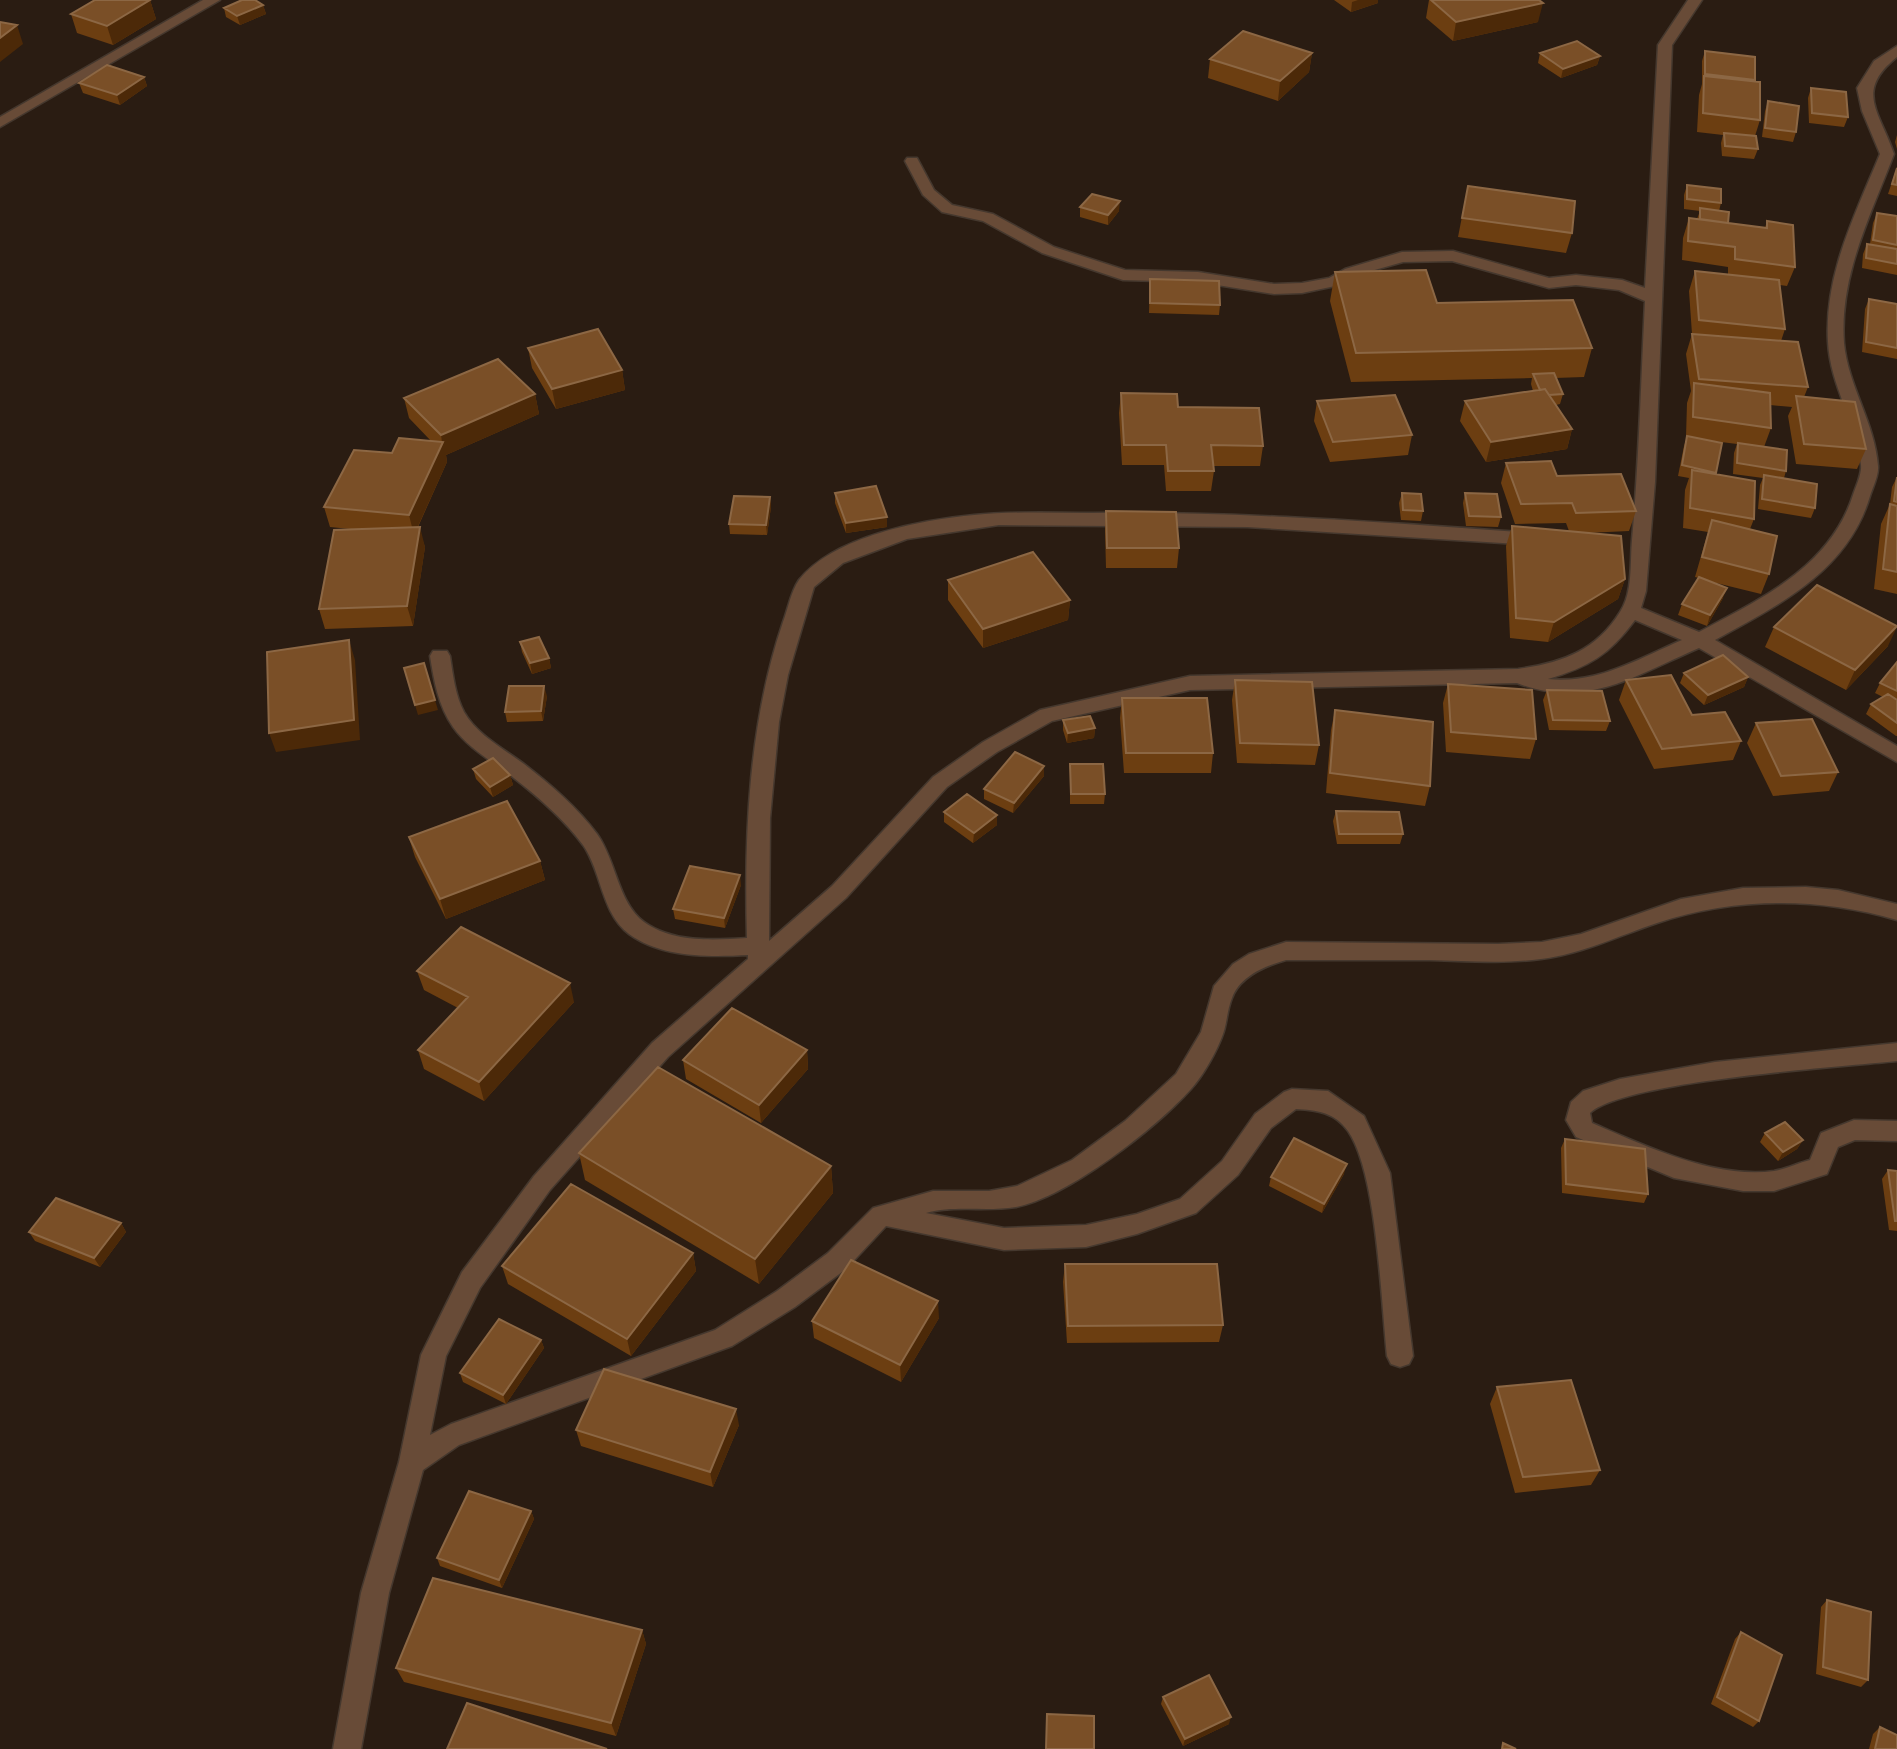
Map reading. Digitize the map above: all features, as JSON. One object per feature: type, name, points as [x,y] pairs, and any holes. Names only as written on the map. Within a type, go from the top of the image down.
[{"type":"street","points":[[0,123],[55,88],[213,0]]},
{"type":"street","points":[[347,1749],[375,1593],[412,1462],[434,1355],[471,1280],[542,1183],[660,1051],[758,953],[839,892],[940,782],[990,747],[1048,715],[1190,683],[1518,677],[1548,672],[1585,659],[1609,640],[1631,611],[1637,591],[1632,546],[1646,482],[1661,85],[1665,45],[1695,0]]},
{"type":"street","points":[[1518,677],[1551,686],[1595,685],[1700,640],[1776,599],[1828,558],[1854,520],[1870,468],[1861,425],[1846,391],[1836,344],[1836,301],[1845,261],[1887,155],[1883,138],[1865,107],[1864,88],[1870,74],[1897,50]]},
{"type":"street","points":[[912,161],[928,192],[947,209],[988,217],[1048,250],[1123,275],[1198,277],[1274,289],[1303,288],[1334,282],[1351,272],[1402,257],[1453,256],[1549,283],[1576,280],[1622,285],[1647,294],[1653,300]]},
{"type":"street","points":[[758,953],[758,862],[772,698],[805,585],[815,570],[833,559],[914,532],[974,521],[1162,517],[1556,541]]},
{"type":"street","points":[[1631,611],[1700,640],[1897,755]]},
{"type":"street","points":[[440,656],[447,693],[455,714],[470,734],[550,798],[582,833],[597,852],[622,915],[637,929],[658,940],[692,948],[758,953]]},
{"type":"street","points":[[412,1462],[451,1436],[723,1338],[786,1299],[837,1261],[881,1215],[933,1201],[989,1201],[1020,1196],[1080,1167],[1133,1128],[1184,1082],[1212,1034],[1222,992],[1241,970],[1267,957],[1286,951],[1510,953],[1558,948],[1604,936],[1653,916],[1721,900],[1759,896],[1799,895],[1868,902],[1897,912]]},
{"type":"street","points":[[1897,1052],[1715,1071],[1620,1088],[1591,1098],[1579,1109],[1578,1120],[1584,1130],[1597,1137],[1645,1153],[1674,1168],[1743,1181],[1774,1181],[1819,1167],[1829,1140],[1854,1130],[1897,1131]]},
{"type":"street","points":[[881,1215],[1004,1239],[1086,1236],[1137,1223],[1188,1206],[1230,1168],[1263,1121],[1292,1099],[1328,1101],[1356,1123],[1378,1173],[1400,1356]]},
{"type":"building","points":[[95,0],[150,0],[107,26],[71,14]]},
{"type":"building","points":[[242,0],[255,0],[263,5],[237,16],[224,8]]},
{"type":"building","points":[[1431,0],[1539,0],[1543,3],[1456,22]]},
{"type":"building","points":[[0,22],[17,25],[0,38]]},
{"type":"building","points":[[1243,31],[1312,53],[1280,81],[1210,59]]},
{"type":"building","points":[[1577,41],[1600,56],[1563,69],[1540,53]]},
{"type":"building","points":[[1705,51],[1755,57],[1755,80],[1705,74]]},
{"type":"building","points":[[107,65],[144,77],[117,95],[79,83]]},
{"type":"building","points":[[1704,76],[1760,82],[1760,120],[1703,113]]},
{"type":"building","points":[[1811,88],[1846,92],[1848,117],[1812,113]]},
{"type":"building","points":[[1768,101],[1799,106],[1796,132],[1765,128]]},
{"type":"building","points":[[1724,133],[1756,136],[1758,149],[1725,146]]},
{"type":"building","points":[[1897,168],[1897,185],[1892,184]]},
{"type":"building","points":[[1687,185],[1721,189],[1721,203],[1687,199]]},
{"type":"building","points":[[1468,186],[1575,201],[1572,233],[1462,218]]},
{"type":"building","points":[[1092,194],[1120,201],[1108,215],[1080,207]]},
{"type":"building","points":[[1700,208],[1729,212],[1728,223],[1700,219]]},
{"type":"building","points":[[1877,213],[1897,216],[1897,245],[1873,240]]},
{"type":"building","points":[[1689,218],[1767,228],[1767,221],[1793,225],[1795,267],[1735,259],[1735,247],[1688,241]]},
{"type":"building","points":[[1867,244],[1897,249],[1897,264],[1866,258]]},
{"type":"building","points":[[1426,270],[1437,303],[1573,300],[1592,348],[1356,353],[1335,272]]},
{"type":"building","points":[[1695,271],[1779,280],[1785,329],[1699,320]]},
{"type":"building","points":[[1150,279],[1219,281],[1220,305],[1150,303]]},
{"type":"building","points":[[1869,299],[1897,304],[1897,348],[1866,342]]},
{"type":"building","points":[[598,329],[622,370],[552,389],[528,348]]},
{"type":"building","points":[[1692,334],[1798,342],[1808,387],[1699,379]]},
{"type":"building","points":[[498,359],[535,394],[441,435],[404,398]]},
{"type":"building","points":[[1554,373],[1563,394],[1549,395],[1545,389],[1540,390],[1533,374]]},
{"type":"building","points":[[1694,383],[1770,393],[1771,428],[1693,417]]},
{"type":"building","points":[[1545,389],[1572,429],[1491,442],[1465,401]]},
{"type":"building","points":[[1121,393],[1177,394],[1178,407],[1259,408],[1263,446],[1211,445],[1214,471],[1168,471],[1166,445],[1124,445]]},
{"type":"building","points":[[1395,395],[1412,435],[1333,442],[1317,401]]},
{"type":"building","points":[[1796,396],[1855,402],[1866,449],[1804,444]]},
{"type":"building","points":[[1687,436],[1722,443],[1716,473],[1682,465]]},
{"type":"building","points":[[399,438],[443,442],[409,515],[324,507],[354,450],[392,453]]},
{"type":"building","points":[[1738,443],[1787,450],[1786,471],[1737,463]]},
{"type":"building","points":[[1551,461],[1557,476],[1621,474],[1636,511],[1576,513],[1572,503],[1521,504],[1506,463]]},
{"type":"building","points":[[1692,470],[1755,481],[1754,519],[1690,508]]},
{"type":"building","points":[[1764,475],[1817,484],[1815,508],[1762,499]]},
{"type":"building","points":[[1897,477],[1897,502],[1894,501]]},
{"type":"building","points":[[876,486],[887,517],[846,523],[835,493]]},
{"type":"building","points":[[1402,493],[1421,494],[1423,511],[1403,510]]},
{"type":"building","points":[[1465,493],[1497,494],[1501,517],[1469,516]]},
{"type":"building","points":[[734,496],[770,497],[766,525],[729,524]]},
{"type":"building","points":[[1890,504],[1897,506],[1897,572],[1883,569]]},
{"type":"building","points":[[1106,511],[1176,512],[1179,548],[1107,548]]},
{"type":"building","points":[[1712,520],[1777,536],[1769,574],[1702,557]]},
{"type":"building","points":[[1512,526],[1621,536],[1625,579],[1554,622],[1516,618]]},
{"type":"building","points":[[420,527],[407,606],[319,609],[334,530]]},
{"type":"building","points":[[1033,552],[1070,600],[983,629],[948,580]]},
{"type":"building","points":[[1699,577],[1727,588],[1710,615],[1682,604]]},
{"type":"building","points":[[1817,585],[1897,626],[1855,670],[1774,627]]},
{"type":"building","points":[[539,637],[549,658],[530,663],[520,642]]},
{"type":"building","points":[[349,640],[354,720],[269,733],[267,652]]},
{"type":"building","points":[[1723,655],[1748,677],[1708,695],[1684,673]]},
{"type":"building","points":[[1897,662],[1897,691],[1880,683]]},
{"type":"building","points":[[424,663],[435,700],[415,705],[404,668]]},
{"type":"building","points":[[1671,675],[1692,715],[1725,712],[1741,741],[1662,749],[1626,680]]},
{"type":"building","points":[[1235,680],[1312,682],[1319,745],[1240,743]]},
{"type":"building","points":[[1448,684],[1532,690],[1536,739],[1451,732]]},
{"type":"building","points":[[509,686],[544,686],[541,711],[505,712]]},
{"type":"building","points":[[1547,690],[1602,691],[1610,721],[1553,720]]},
{"type":"building","points":[[1888,694],[1897,700],[1897,723],[1871,704]]},
{"type":"building","points":[[1122,698],[1207,698],[1213,753],[1126,753]]},
{"type":"building","points":[[1335,710],[1433,722],[1430,786],[1330,773]]},
{"type":"building","points":[[1090,716],[1095,728],[1068,733],[1063,720]]},
{"type":"building","points":[[1812,719],[1838,772],[1781,776],[1756,723]]},
{"type":"building","points":[[1015,752],[1044,766],[1014,803],[984,789]]},
{"type":"building","points":[[493,758],[510,775],[490,787],[473,769]]},
{"type":"building","points":[[1070,764],[1103,764],[1105,794],[1071,794]]},
{"type":"building","points":[[967,794],[997,815],[974,833],[944,812]]},
{"type":"building","points":[[507,801],[540,861],[440,899],[409,837]]},
{"type":"building","points":[[1336,811],[1399,812],[1403,834],[1339,834]]},
{"type":"building","points":[[690,866],[740,875],[724,918],[673,909]]},
{"type":"building","points":[[461,927],[570,983],[479,1082],[418,1050],[468,997],[417,971]]},
{"type":"building","points":[[732,1008],[807,1050],[759,1105],[683,1060]]},
{"type":"building","points":[[658,1067],[831,1166],[755,1259],[579,1153]]},
{"type":"building","points":[[1785,1122],[1803,1140],[1783,1152],[1765,1133]]},
{"type":"building","points":[[1294,1138],[1347,1164],[1324,1204],[1271,1177]]},
{"type":"building","points":[[1565,1139],[1645,1149],[1648,1194],[1566,1184]]},
{"type":"building","points":[[1888,1170],[1897,1171],[1897,1221],[1895,1221]]},
{"type":"building","points":[[571,1184],[693,1253],[627,1339],[502,1266]]},
{"type":"building","points":[[56,1198],[121,1223],[94,1258],[29,1232]]},
{"type":"building","points":[[851,1260],[938,1301],[900,1365],[812,1321]]},
{"type":"building","points":[[1065,1264],[1217,1264],[1223,1325],[1068,1326]]},
{"type":"building","points":[[499,1319],[541,1340],[503,1395],[460,1373]]},
{"type":"building","points":[[604,1369],[736,1409],[710,1472],[576,1430]]},
{"type":"building","points":[[1571,1380],[1600,1470],[1523,1477],[1497,1387]]},
{"type":"building","points":[[469,1491],[531,1511],[499,1580],[437,1558]]},
{"type":"building","points":[[433,1578],[642,1630],[611,1723],[396,1668]]},
{"type":"building","points":[[1827,1600],[1871,1612],[1868,1680],[1823,1667]]},
{"type":"building","points":[[1741,1632],[1782,1655],[1759,1721],[1717,1697]]},
{"type":"building","points":[[1209,1675],[1231,1717],[1185,1739],[1163,1697]]},
{"type":"building","points":[[467,1703],[607,1749],[447,1749]]},
{"type":"building","points":[[1047,1714],[1094,1716],[1094,1749],[1046,1749]]},
{"type":"building","points":[[1880,1727],[1897,1735],[1897,1749],[1875,1749]]},
{"type":"building","points":[[1503,1743],[1516,1749],[1502,1749]]}]
